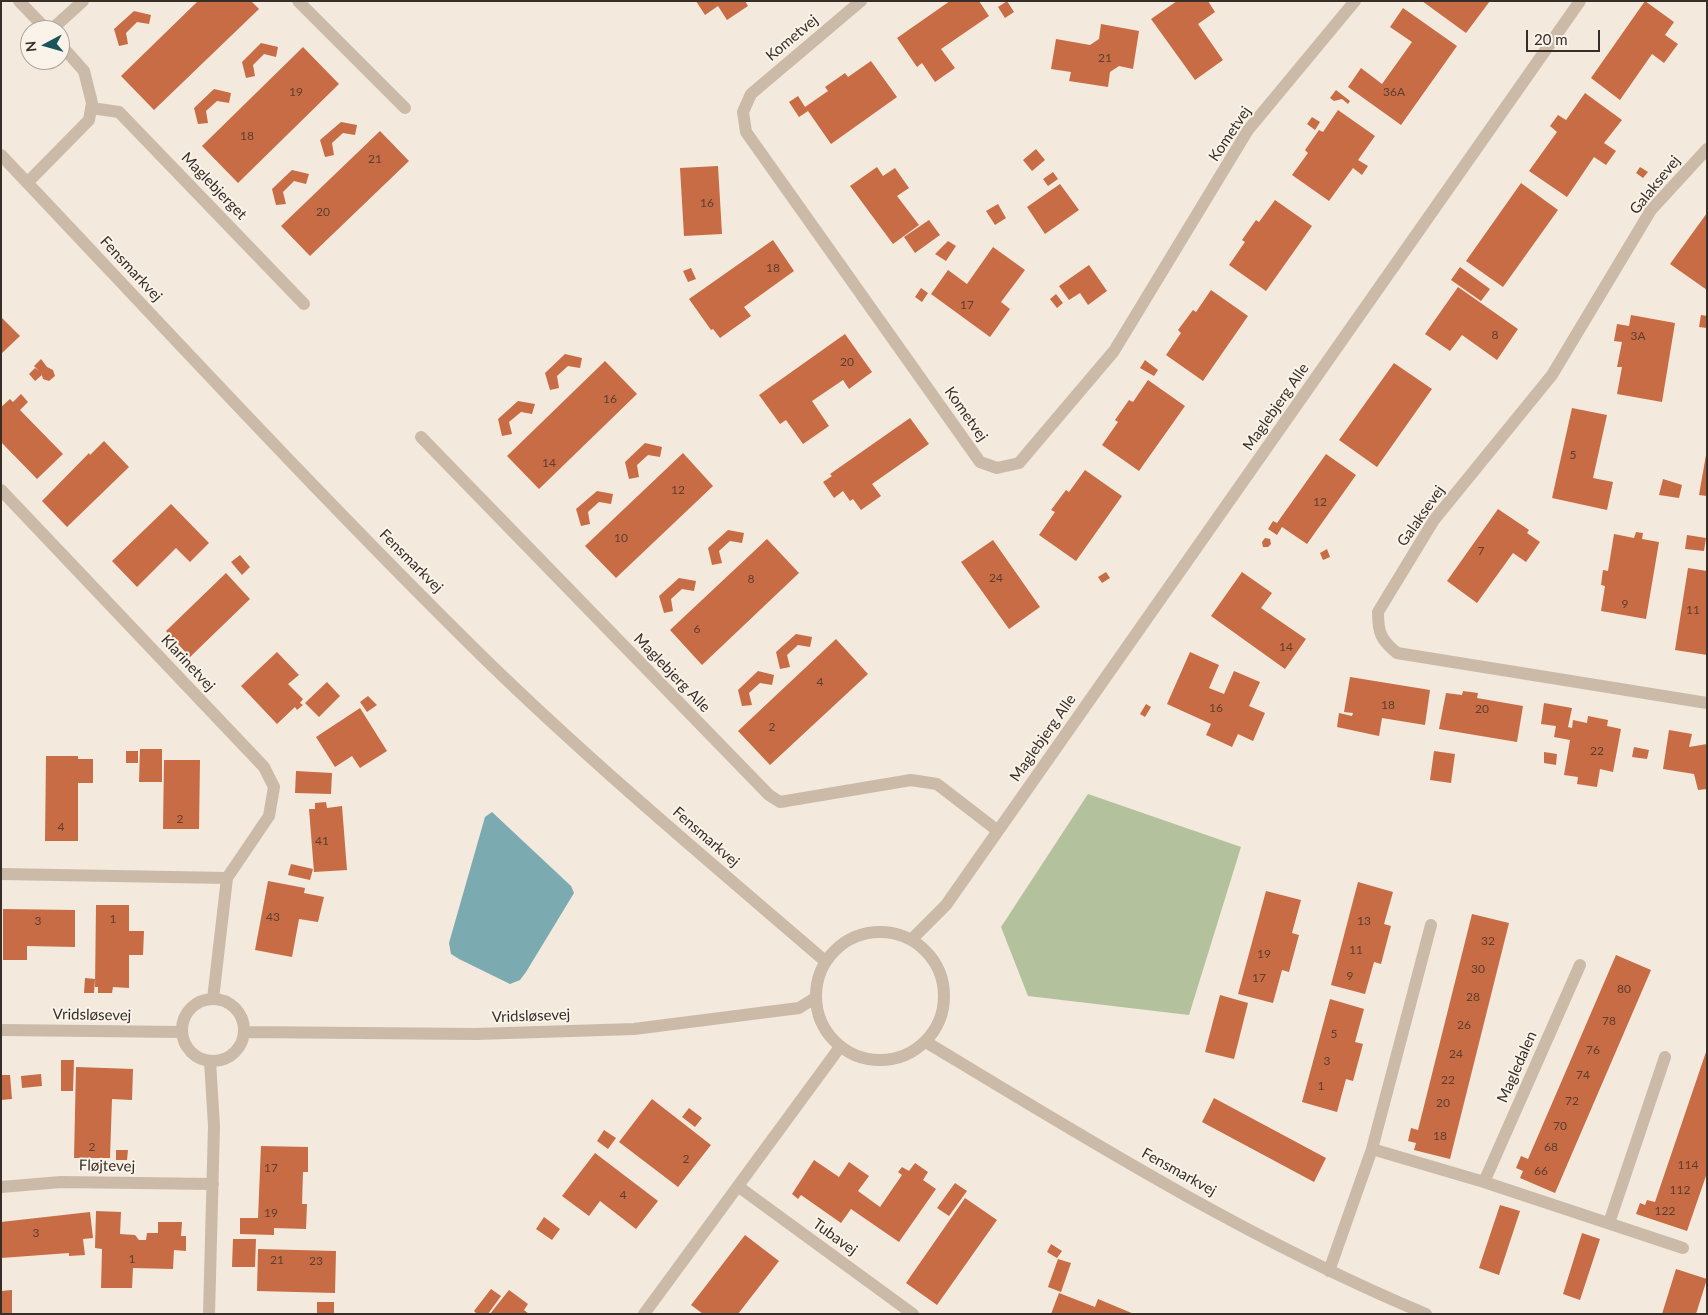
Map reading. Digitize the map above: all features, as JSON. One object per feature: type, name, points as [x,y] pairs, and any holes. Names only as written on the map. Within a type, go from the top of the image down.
[{"type":"street","points":[[19,1],[37,20]]},
{"type":"street","points":[[63,20],[83,1]]},
{"type":"street","points":[[298,1],[404,108]]},
{"type":"street","name":"Kometvej","points":[[861,1],[751,94],[743,112],[746,132],[980,462],[997,468],[1019,463],[1114,351],[1248,130],[1355,1]]},
{"type":"street","name":"Maglebjerg Alle","points":[[912,940],[946,904],[998,831],[1580,1]]},
{"type":"street","points":[[27,183],[89,120],[91,108],[84,71],[70,55]]},
{"type":"street","name":"Maglebjerget","points":[[91,108],[119,112],[304,304]]},
{"type":"street","name":"Galaksevej","points":[[1707,149],[1651,210],[1552,375],[1434,520],[1378,612],[1378,628],[1384,643],[1397,653],[1707,703]]},
{"type":"street","name":"Fensmarkvej","points":[[1,155],[311,483],[488,662],[677,834],[825,961]]},
{"type":"street","name":"Maglebjerg Alle","points":[[421,437],[769,795],[780,802],[911,780],[936,784],[998,831]]},
{"type":"street","name":"Klarinetvej","points":[[1,490],[264,767],[274,787],[269,816],[227,878],[213,999]]},
{"type":"street","points":[[1,874],[227,878]]},
{"type":"street","points":[[1329,1271],[1372,1149],[1430,925]]},
{"type":"street","points":[[874,931],[894,933],[912,940],[927,952],[938,968],[944,987],[944,1007],[937,1026],[926,1042],[911,1053],[893,1060],[874,1061],[856,1057],[840,1048],[826,1034],[818,1016],[815,998],[817,979],[825,961],[838,946],[855,936],[874,931]]},
{"type":"street","name":"Magledalen","points":[[1484,1182],[1580,965]]},
{"type":"street","name":"Vridsløsevej","points":[[244,1032],[476,1034],[634,1029],[799,1008],[815,998]]},
{"type":"street","points":[[213,999],[232,1006],[243,1022],[244,1032],[242,1041],[231,1056],[217,1061],[210,1061],[194,1055],[184,1041],[182,1032],[183,1022],[191,1009],[203,1001],[213,999]]},
{"type":"street","name":"Vridsløsevej","points":[[1,1030],[182,1032]]},
{"type":"street","name":"Fensmarkvej","points":[[926,1042],[1114,1154],[1329,1271],[1426,1314]]},
{"type":"street","points":[[644,1314],[840,1048]]},
{"type":"street","points":[[1609,1223],[1665,1057]]},
{"type":"street","points":[[209,1314],[214,1126],[210,1061]]},
{"type":"street","points":[[1372,1149],[1484,1182],[1683,1248]]},
{"type":"street","name":"Fløjtevej","points":[[1,1187],[61,1182],[212,1184]]},
{"type":"street","name":"Tubavej","points":[[739,1187],[913,1314]]},
{"type":"green space","points":[[1088,794],[1241,847],[1189,1015],[1028,996],[1001,927]]},
{"type":"water","points":[[492,812],[571,886],[574,893],[526,972],[520,980],[510,984],[451,954],[449,943],[485,817]]},
{"type":"building","points":[[198,1],[251,1],[259,9],[154,110],[121,76]]},
{"type":"building","points":[[696,1],[745,1],[748,6],[727,20],[718,6],[705,15]]},
{"type":"building","points":[[950,1],[979,1],[989,16],[941,49],[955,68],[935,82],[922,63],[917,67],[897,38]]},
{"type":"building","points":[[1007,1],[1014,12],[1005,18],[998,7]]},
{"type":"building","points":[[1177,1],[1208,1],[1215,12],[1198,24],[1223,60],[1195,80],[1151,19]]},
{"type":"building","points":[[1422,1],[1490,1],[1466,33]]},
{"type":"building","points":[[1645,1],[1674,22],[1665,35],[1678,44],[1664,63],[1652,54],[1620,100],[1591,78]]},
{"type":"building","points":[[1403,8],[1457,46],[1401,125],[1348,87],[1361,68],[1382,84],[1412,42],[1390,27]]},
{"type":"building","points":[[134,11],[151,15],[149,24],[137,22],[126,33],[128,44],[119,46],[114,29]]},
{"type":"building","points":[[1101,24],[1139,31],[1133,69],[1119,66],[1110,72],[1108,87],[1069,81],[1071,72],[1051,69],[1056,39],[1090,45],[1099,39]]},
{"type":"building","points":[[261,43],[278,47],[276,57],[264,54],[253,65],[255,76],[246,78],[242,62]]},
{"type":"building","points":[[303,47],[339,84],[238,183],[202,146]]},
{"type":"building","points":[[871,61],[897,97],[831,144],[808,111],[799,117],[789,102],[798,96],[805,107],[828,91],[825,87],[845,73],[848,77]]},
{"type":"building","points":[[214,89],[231,93],[229,103],[217,101],[206,111],[208,123],[198,124],[194,108]]},
{"type":"building","points":[[1336,90],[1350,101],[1348,104],[1342,99],[1334,101],[1330,98]]},
{"type":"building","points":[[1585,93],[1622,120],[1604,143],[1616,151],[1606,165],[1594,157],[1567,197],[1529,171],[1557,132],[1550,126],[1558,115],[1566,120]]},
{"type":"building","points":[[1338,110],[1375,136],[1358,160],[1368,166],[1362,175],[1353,168],[1329,201],[1292,175],[1308,153],[1305,150],[1319,130],[1323,132]]},
{"type":"building","points":[[1312,117],[1320,122],[1315,130],[1307,124]]},
{"type":"building","points":[[341,122],[357,125],[355,135],[343,133],[332,143],[334,155],[325,157],[320,140]]},
{"type":"building","points":[[380,131],[409,161],[310,256],[281,226]]},
{"type":"building","points":[[1036,149],[1045,160],[1032,171],[1023,160]]},
{"type":"building","points":[[718,166],[722,234],[684,236],[680,168]]},
{"type":"building","points":[[877,167],[883,176],[895,168],[909,188],[897,196],[919,225],[893,244],[850,186]]},
{"type":"building","points":[[1640,167],[1648,172],[1643,178],[1636,173]]},
{"type":"building","points":[[292,170],[309,174],[306,184],[294,181],[283,192],[286,204],[276,205],[272,189]]},
{"type":"building","points":[[1053,172],[1058,179],[1048,186],[1043,179]]},
{"type":"building","points":[[1521,183],[1558,210],[1503,287],[1466,261]]},
{"type":"building","points":[[1060,184],[1079,210],[1045,234],[1027,207]]},
{"type":"building","points":[[1275,200],[1312,226],[1266,291],[1229,265],[1245,242],[1242,240],[1256,220],[1259,222]]},
{"type":"building","points":[[998,204],[1006,218],[995,225],[986,211]]},
{"type":"building","points":[[1707,213],[1707,290],[1670,264]]},
{"type":"building","points":[[929,220],[940,235],[915,253],[904,237]]},
{"type":"building","points":[[773,240],[794,271],[744,307],[751,316],[720,338],[713,329],[711,330],[689,299]]},
{"type":"building","points":[[948,241],[956,246],[946,261],[935,254]]},
{"type":"building","points":[[993,247],[1025,270],[1001,302],[1010,309],[990,337],[931,294],[948,270],[967,284]]},
{"type":"building","points":[[1089,265],[1107,291],[1088,305],[1080,293],[1069,300],[1059,286]]},
{"type":"building","points":[[1460,267],[1490,289],[1481,301],[1451,280]]},
{"type":"building","points":[[691,268],[696,279],[688,282],[683,271]]},
{"type":"building","points":[[1458,287],[1518,329],[1497,360],[1462,335],[1450,351],[1425,334]]},
{"type":"building","points":[[921,288],[928,293],[922,302],[915,297]]},
{"type":"building","points":[[1211,290],[1248,316],[1203,381],[1166,355],[1181,333],[1178,330],[1193,310],[1196,312]]},
{"type":"building","points":[[1056,294],[1063,303],[1057,308],[1050,299]]},
{"type":"building","points":[[1631,315],[1675,323],[1662,402],[1617,394],[1622,367],[1617,367],[1622,342],[1614,341],[1617,324],[1629,326]]},
{"type":"building","points":[[1701,315],[1707,316],[1707,328],[1699,327]]},
{"type":"building","points":[[1,317],[20,336],[1,354]]},
{"type":"building","points":[[845,334],[872,372],[849,389],[843,380],[812,401],[829,426],[803,444],[786,420],[780,424],[759,395]]},
{"type":"building","points":[[565,354],[582,358],[580,368],[568,366],[557,376],[559,388],[550,390],[545,373]]},
{"type":"building","points":[[41,359],[47,367],[53,370],[55,376],[49,381],[43,379],[42,375],[35,381],[29,374],[35,368],[39,371],[34,366]]},
{"type":"building","points":[[1145,360],[1158,370],[1154,376],[1140,368]]},
{"type":"building","points":[[605,361],[637,394],[539,489],[507,456]]},
{"type":"building","points":[[1394,363],[1432,389],[1377,467],[1339,440]]},
{"type":"building","points":[[1148,380],[1185,406],[1139,471],[1102,445],[1118,422],[1115,420],[1129,400],[1133,402]]},
{"type":"building","points":[[21,394],[28,402],[20,410],[63,454],[37,479],[1,442],[1,407],[10,399],[13,402]]},
{"type":"building","points":[[518,401],[535,404],[532,414],[521,412],[509,422],[512,434],[502,436],[498,419]]},
{"type":"building","points":[[1572,408],[1607,415],[1593,478],[1613,482],[1607,510],[1552,498]]},
{"type":"building","points":[[910,418],[929,444],[872,484],[881,496],[861,510],[853,499],[850,501],[843,491],[834,498],[823,482],[832,476],[830,474]]},
{"type":"building","points":[[104,441],[129,467],[67,527],[42,501],[89,453],[90,455]]},
{"type":"building","points":[[645,443],[662,447],[660,457],[648,455],[637,465],[639,477],[629,479],[625,462]]},
{"type":"building","points":[[683,453],[713,486],[616,578],[585,546]]},
{"type":"building","points":[[1326,454],[1356,475],[1307,544],[1282,527],[1277,535],[1268,529],[1273,521],[1277,523]]},
{"type":"building","points":[[1707,455],[1707,496],[1699,495]]},
{"type":"building","points":[[1085,470],[1122,496],[1076,561],[1039,535],[1055,512],[1051,510],[1066,490],[1069,492]]},
{"type":"building","points":[[1663,479],[1682,485],[1679,498],[1659,495]]},
{"type":"building","points":[[597,491],[613,494],[611,504],[599,502],[588,512],[590,524],[581,526],[576,509]]},
{"type":"building","points":[[171,504],[209,543],[190,562],[176,548],[137,587],[112,561]]},
{"type":"building","points":[[1498,509],[1529,530],[1527,533],[1540,542],[1526,562],[1513,553],[1477,603],[1447,581]]},
{"type":"building","points":[[728,530],[744,533],[742,543],[730,541],[719,551],[722,563],[712,565],[708,548]]},
{"type":"building","points":[[1636,532],[1643,533],[1642,539],[1659,542],[1646,619],[1601,611],[1605,586],[1601,585],[1603,570],[1608,571],[1614,534],[1634,538]]},
{"type":"building","points":[[1687,535],[1706,538],[1704,551],[1685,549]]},
{"type":"building","points":[[1265,538],[1270,539],[1271,544],[1268,547],[1263,547],[1262,542]]},
{"type":"building","points":[[767,539],[799,573],[702,665],[670,630]]},
{"type":"building","points":[[993,540],[1040,607],[1009,629],[961,562]]},
{"type":"building","points":[[1327,549],[1330,557],[1323,560],[1320,553]]},
{"type":"building","points":[[240,555],[250,567],[242,575],[231,562]]},
{"type":"building","points":[[1688,568],[1707,571],[1707,655],[1675,650]]},
{"type":"building","points":[[1106,572],[1110,578],[1102,583],[1098,577]]},
{"type":"building","points":[[1242,572],[1272,593],[1261,608],[1306,639],[1285,669],[1211,616]]},
{"type":"building","points":[[226,573],[250,599],[190,657],[166,631]]},
{"type":"building","points":[[679,578],[696,581],[694,591],[682,589],[671,599],[673,611],[664,613],[659,596]]},
{"type":"building","points":[[796,634],[812,637],[810,647],[798,645],[787,655],[790,667],[780,669],[776,652]]},
{"type":"building","points":[[836,639],[868,674],[770,765],[738,731]]},
{"type":"building","points":[[277,652],[299,675],[288,684],[303,699],[300,703],[303,705],[297,710],[295,707],[277,724],[241,686]]},
{"type":"building","points":[[1190,652],[1219,665],[1209,688],[1224,694],[1234,671],[1260,682],[1249,706],[1265,713],[1253,741],[1238,734],[1232,747],[1206,735],[1211,724],[1167,704]]},
{"type":"building","points":[[758,671],[774,675],[772,685],[760,683],[749,693],[752,705],[742,706],[738,690]]},
{"type":"building","points":[[1350,677],[1430,690],[1425,725],[1382,718],[1379,736],[1337,727],[1339,713],[1352,716],[1353,713],[1344,712]]},
{"type":"building","points":[[327,682],[340,696],[319,717],[305,703]]},
{"type":"building","points":[[1463,691],[1478,693],[1477,698],[1523,706],[1517,742],[1439,729],[1446,693],[1462,695]]},
{"type":"building","points":[[368,696],[377,705],[367,712],[360,702]]},
{"type":"building","points":[[1544,703],[1572,708],[1568,727],[1572,728],[1573,720],[1587,723],[1588,716],[1608,720],[1607,726],[1621,729],[1613,772],[1600,769],[1597,787],[1577,784],[1578,777],[1564,775],[1570,740],[1554,737],[1556,726],[1541,724]]},
{"type":"building","points":[[1146,704],[1151,707],[1145,717],[1140,714]]},
{"type":"building","points":[[360,708],[387,751],[360,768],[352,756],[335,767],[316,737]]},
{"type":"building","points":[[1669,730],[1692,734],[1689,747],[1707,744],[1707,789],[1698,790],[1694,774],[1663,769]]},
{"type":"building","points":[[1634,747],[1649,750],[1647,759],[1632,757]]},
{"type":"building","points":[[140,749],[162,749],[162,782],[139,782]]},
{"type":"building","points":[[126,751],[138,751],[138,763],[126,763]]},
{"type":"building","points":[[1434,751],[1455,754],[1451,783],[1430,780]]},
{"type":"building","points":[[1544,752],[1557,754],[1556,765],[1544,763]]},
{"type":"building","points":[[46,756],[78,756],[78,759],[93,759],[93,783],[78,783],[78,841],[45,841]]},
{"type":"building","points":[[164,760],[200,760],[199,829],[163,829]]},
{"type":"building","points":[[296,771],[332,773],[331,794],[295,793]]},
{"type":"building","points":[[326,802],[327,808],[342,806],[347,870],[314,872],[309,809],[315,809],[315,803]]},
{"type":"building","points":[[291,864],[313,869],[310,880],[288,875]]},
{"type":"building","points":[[268,881],[305,888],[304,893],[324,897],[318,922],[299,919],[292,957],[255,950]]},
{"type":"building","points":[[1358,882],[1393,892],[1384,924],[1391,926],[1381,964],[1374,962],[1365,994],[1331,985]]},
{"type":"building","points":[[1266,891],[1301,900],[1292,933],[1299,935],[1289,972],[1282,970],[1273,1003],[1238,994]]},
{"type":"building","points":[[96,905],[129,905],[129,931],[144,931],[143,955],[129,955],[129,988],[113,987],[112,993],[98,993],[98,987],[95,987]]},
{"type":"building","points":[[3,909],[75,910],[75,947],[27,946],[27,960],[3,960]]},
{"type":"building","points":[[1472,914],[1509,923],[1450,1159],[1414,1150],[1416,1143],[1408,1141],[1411,1128],[1418,1130]]},
{"type":"building","points":[[1616,955],[1651,970],[1555,1193],[1520,1178],[1523,1171],[1516,1168],[1521,1156],[1528,1159]]},
{"type":"building","points":[[85,978],[95,979],[94,993],[84,993]]},
{"type":"building","points":[[1220,995],[1248,1003],[1234,1059],[1205,1052]]},
{"type":"building","points":[[1330,999],[1364,1009],[1355,1042],[1363,1044],[1353,1081],[1346,1079],[1337,1112],[1302,1102]]},
{"type":"building","points":[[1706,1052],[1707,1173],[1687,1231],[1636,1214],[1640,1203],[1645,1205],[1647,1200],[1655,1202]]},
{"type":"building","points":[[61,1060],[74,1060],[73,1091],[61,1091]]},
{"type":"building","points":[[76,1067],[133,1069],[132,1100],[112,1099],[110,1158],[74,1158]]},
{"type":"building","points":[[41,1074],[42,1086],[22,1088],[21,1076]]},
{"type":"building","points":[[1,1075],[10,1075],[12,1099],[1,1100]]},
{"type":"building","points":[[1214,1098],[1326,1158],[1314,1182],[1202,1122]]},
{"type":"building","points":[[652,1099],[711,1145],[678,1187],[619,1142]]},
{"type":"building","points":[[689,1108],[702,1118],[695,1127],[682,1117]]},
{"type":"building","points":[[604,1130],[616,1138],[608,1149],[597,1141]]},
{"type":"building","points":[[261,1146],[308,1147],[308,1172],[303,1172],[302,1204],[307,1204],[306,1229],[274,1228],[274,1235],[240,1234],[240,1218],[258,1218]]},
{"type":"building","points":[[116,1150],[128,1150],[127,1160],[116,1160]]},
{"type":"building","points":[[595,1153],[658,1201],[636,1229],[600,1201],[589,1216],[562,1196]]},
{"type":"building","points":[[814,1160],[839,1177],[849,1162],[869,1176],[858,1191],[880,1207],[902,1175],[898,1172],[902,1167],[909,1171],[915,1163],[928,1172],[923,1180],[936,1189],[899,1242],[851,1209],[841,1223],[801,1195],[798,1199],[792,1194]]},
{"type":"building","points":[[955,1183],[967,1191],[949,1216],[937,1208]]},
{"type":"building","points":[[965,1198],[997,1220],[937,1305],[906,1283]]},
{"type":"building","points":[[1500,1205],[1520,1211],[1499,1275],[1479,1268]]},
{"type":"building","points":[[96,1211],[121,1212],[120,1234],[135,1235],[139,1240],[146,1240],[147,1233],[158,1233],[158,1222],[182,1222],[181,1236],[186,1236],[186,1251],[174,1250],[173,1269],[133,1268],[132,1288],[101,1288],[102,1249],[95,1248]]},
{"type":"building","points":[[90,1212],[93,1238],[83,1239],[85,1255],[69,1256],[69,1253],[1,1258],[1,1222]]},
{"type":"building","points":[[544,1217],[560,1229],[552,1240],[536,1229]]},
{"type":"building","points":[[1582,1233],[1600,1239],[1580,1300],[1563,1294]]},
{"type":"building","points":[[745,1235],[779,1261],[738,1314],[703,1314],[691,1305]]},
{"type":"building","points":[[233,1239],[256,1239],[255,1267],[232,1267]]},
{"type":"building","points":[[1051,1244],[1062,1251],[1057,1258],[1047,1252]]},
{"type":"building","points":[[258,1249],[336,1251],[335,1293],[257,1291]]},
{"type":"building","points":[[1058,1259],[1071,1263],[1061,1292],[1048,1287]]},
{"type":"building","points":[[1676,1269],[1707,1279],[1696,1314],[1662,1314]]},
{"type":"building","points":[[491,1289],[501,1296],[488,1314],[477,1314],[474,1311]]},
{"type":"building","points":[[12,1290],[12,1313],[2,1313],[1,1291]]},
{"type":"building","points":[[509,1290],[528,1304],[524,1310],[529,1314],[490,1314]]},
{"type":"building","points":[[1059,1293],[1095,1307],[1098,1299],[1134,1314],[1051,1314]]},
{"type":"building","points":[[317,1302],[334,1302],[334,1314],[317,1314]]}]
